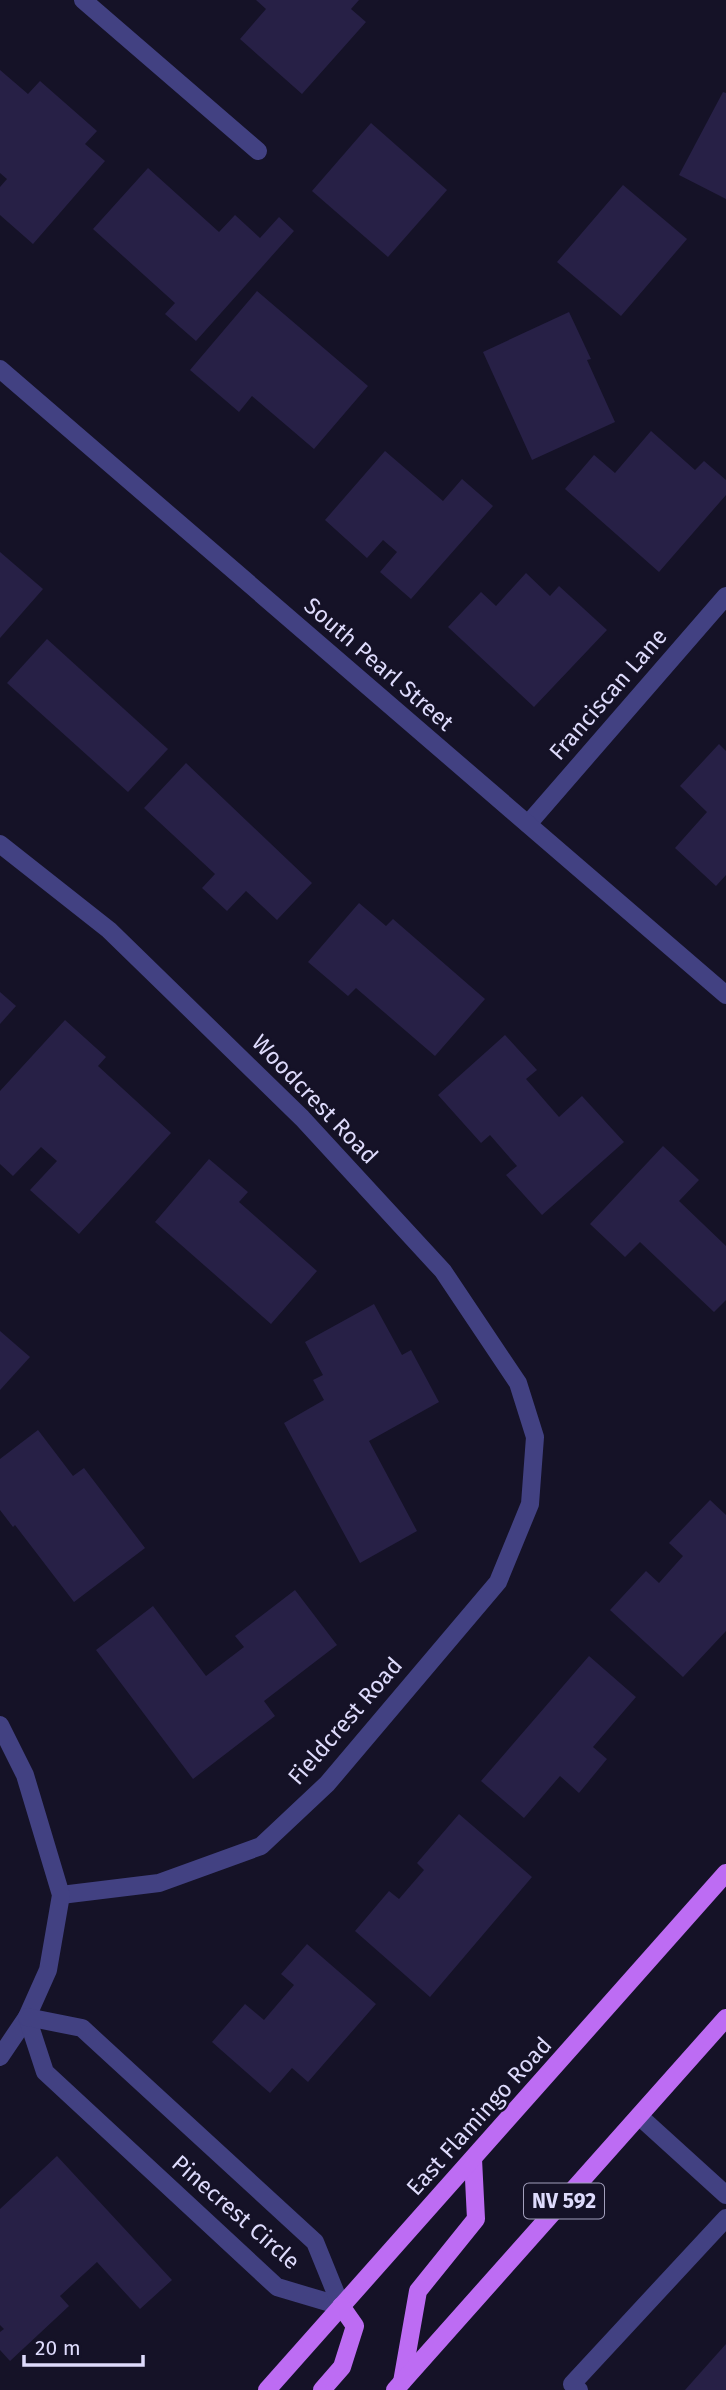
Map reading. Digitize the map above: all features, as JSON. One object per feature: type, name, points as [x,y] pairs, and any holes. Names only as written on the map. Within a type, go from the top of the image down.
[{"type":"main road","name":"East Flamingo Road","points":[[267,2390],[726,1873]]},
{"type":"main road","name":"NV 592","points":[[402,2388],[726,2018]]},
{"type":"main road","points":[[402,2388],[418,2291],[476,2219],[473,2160]]},
{"type":"main road","points":[[322,2390],[342,2367],[355,2326],[341,2306]]},
{"type":"street","points":[[83,0],[258,151]]},
{"type":"street","name":"South Pearl Street","points":[[0,369],[726,995]]},
{"type":"street","name":"Franciscan Lane","points":[[528,824],[726,596]]},
{"type":"street","name":"Woodcrest Road","points":[[0,844],[109,930],[302,1118],[443,1271],[518,1383],[535,1437]]},
{"type":"street","name":"Fieldcrest Road","points":[[61,1895],[159,1883],[261,1846],[327,1784],[498,1582],[530,1504],[535,1437]]},
{"type":"street","points":[[0,1725],[25,1775],[61,1895],[48,1970],[27,2017],[0,2057]]},
{"type":"street","name":"Pinecrest Circle","points":[[27,2017],[82,2028],[315,2242],[341,2306],[277,2287],[45,2072],[27,2017]]},
{"type":"street","points":[[639,2116],[726,2195]]},
{"type":"street","points":[[579,2390],[572,2384],[726,2218]]},
{"type":"building","points":[[256,0],[359,0],[351,9],[366,22],[302,94],[240,39],[266,9]]},
{"type":"building","points":[[0,70],[28,94],[40,81],[97,131],[85,144],[105,161],[33,244],[0,215],[0,187],[7,179],[0,173]]},
{"type":"building","points":[[723,92],[726,93],[726,199],[679,175]]},
{"type":"building","points":[[371,123],[447,190],[388,257],[312,191]]},
{"type":"building","points":[[148,168],[219,232],[235,215],[260,238],[279,217],[294,231],[196,341],[165,314],[175,303],[93,229]]},
{"type":"building","points":[[623,185],[687,239],[621,316],[557,262]]},
{"type":"building","points":[[257,291],[368,386],[314,449],[252,396],[239,412],[190,370]]},
{"type":"building","points":[[569,312],[591,359],[587,360],[615,422],[532,460],[483,352]]},
{"type":"building","points":[[651,431],[695,470],[704,461],[726,480],[726,495],[659,572],[565,489],[594,455],[615,473]]},
{"type":"building","points":[[385,451],[443,501],[462,479],[493,506],[411,599],[380,572],[397,552],[383,540],[367,558],[325,520]]},
{"type":"building","points":[[0,552],[43,589],[0,638]]},
{"type":"building","points":[[526,573],[550,596],[559,586],[607,630],[534,707],[448,627],[481,592],[496,606]]},
{"type":"building","points":[[47,639],[168,749],[128,792],[7,683]]},
{"type":"building","points":[[719,744],[726,751],[726,875],[716,886],[675,848],[707,812],[680,786]]},
{"type":"building","points":[[186,763],[312,883],[277,920],[246,891],[227,911],[202,888],[215,874],[144,808]]},
{"type":"building","points":[[359,903],[386,926],[393,919],[485,999],[435,1056],[356,988],[348,996],[308,962]]},
{"type":"building","points":[[0,992],[16,1006],[0,1024]]},
{"type":"building","points":[[65,1020],[106,1057],[98,1066],[171,1133],[79,1234],[30,1190],[57,1161],[41,1147],[13,1176],[0,1164],[0,1091]]},
{"type":"building","points":[[505,1035],[537,1070],[526,1079],[559,1117],[582,1096],[624,1142],[542,1215],[506,1175],[517,1166],[490,1135],[481,1143],[438,1095]]},
{"type":"building","points":[[663,1146],[699,1180],[679,1201],[726,1246],[726,1300],[714,1312],[640,1242],[625,1257],[590,1224]]},
{"type":"building","points":[[209,1159],[248,1192],[239,1202],[317,1271],[271,1324],[155,1222]]},
{"type":"building","points":[[374,1304],[402,1355],[411,1350],[439,1402],[369,1441],[417,1531],[360,1563],[284,1423],[324,1400],[313,1380],[323,1375],[305,1342]]},
{"type":"building","points":[[0,1331],[30,1357],[0,1390]]},
{"type":"building","points":[[38,1430],[73,1476],[84,1468],[145,1548],[74,1602],[15,1525],[13,1527],[0,1510],[0,1459]]},
{"type":"building","points":[[710,1500],[726,1515],[726,1631],[683,1677],[610,1610],[646,1571],[659,1583],[683,1556],[669,1543]]},
{"type":"building","points":[[295,1590],[337,1645],[264,1701],[275,1716],[193,1779],[96,1650],[153,1606],[206,1676],[244,1647],[235,1636]]},
{"type":"building","points":[[589,1656],[636,1697],[593,1747],[607,1759],[579,1793],[560,1776],[524,1818],[481,1781]]},
{"type":"building","points":[[459,1814],[532,1877],[430,1997],[355,1931],[389,1891],[399,1899],[424,1870],[417,1863]]},
{"type":"building","points":[[307,1944],[376,2004],[308,2082],[292,2068],[270,2093],[212,2042],[245,2004],[264,2020],[294,1985],[281,1974]]},
{"type":"building","points":[[57,2156],[172,2280],[140,2309],[97,2262],[60,2296],[69,2306],[10,2361],[0,2350],[0,2332],[4,2329],[0,2325],[0,2209]]},
{"type":"building","points":[[726,2344],[726,2390],[685,2390]]}]
